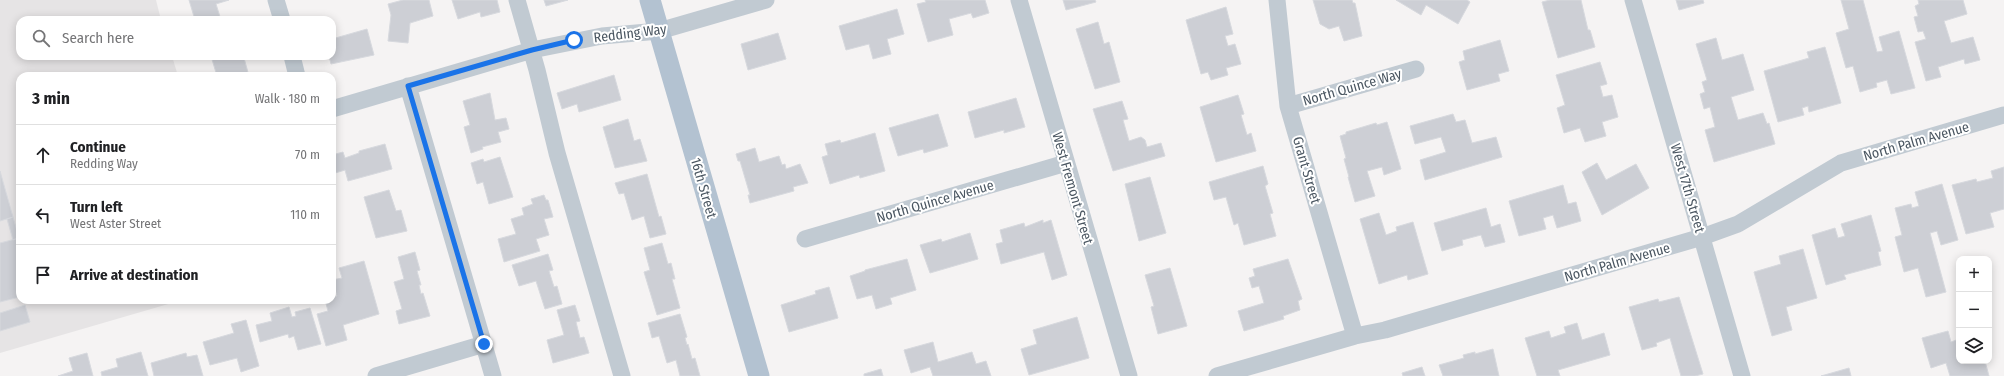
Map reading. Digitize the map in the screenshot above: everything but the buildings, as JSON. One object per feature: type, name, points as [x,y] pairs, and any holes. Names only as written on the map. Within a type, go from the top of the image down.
[{"type":"main road","name":"16th Street","points":[[650,0],[759,376]]},
{"type":"street","points":[[276,0],[281,16]]},
{"type":"street","points":[[517,0],[532,50],[557,153],[622,376]]},
{"type":"street","name":"Redding Way","points":[[336,108],[532,50],[581,39],[659,31],[766,0]]},
{"type":"street","name":"West Fremont Street","points":[[1019,0],[1128,376]]},
{"type":"street","name":"Grant Street","points":[[1277,0],[1288,106],[1355,336]]},
{"type":"street","name":"West 17th Street","points":[[1633,0],[1742,376]]},
{"type":"street","points":[[293,60],[296,72]]},
{"type":"street","name":"North Quince Way","points":[[1288,106],[1416,69]]},
{"type":"street","points":[[408,86],[493,376]]},
{"type":"street","name":"North Palm Avenue","points":[[1217,376],[1355,336],[1385,330],[1702,237],[1738,224],[1841,163],[2004,115]]},
{"type":"street","name":"North Quince Avenue","points":[[805,239],[1066,163]]},
{"type":"street","points":[[376,376],[484,344]]},
{"type":"shaded area","points":[[0,0],[156,0],[160,16],[16,16],[16,60],[173,60],[177,72],[16,72],[16,304],[168,304],[0,353]]},
{"type":"route","points":[[484,344],[408,86],[532,50],[574,40]]}]
